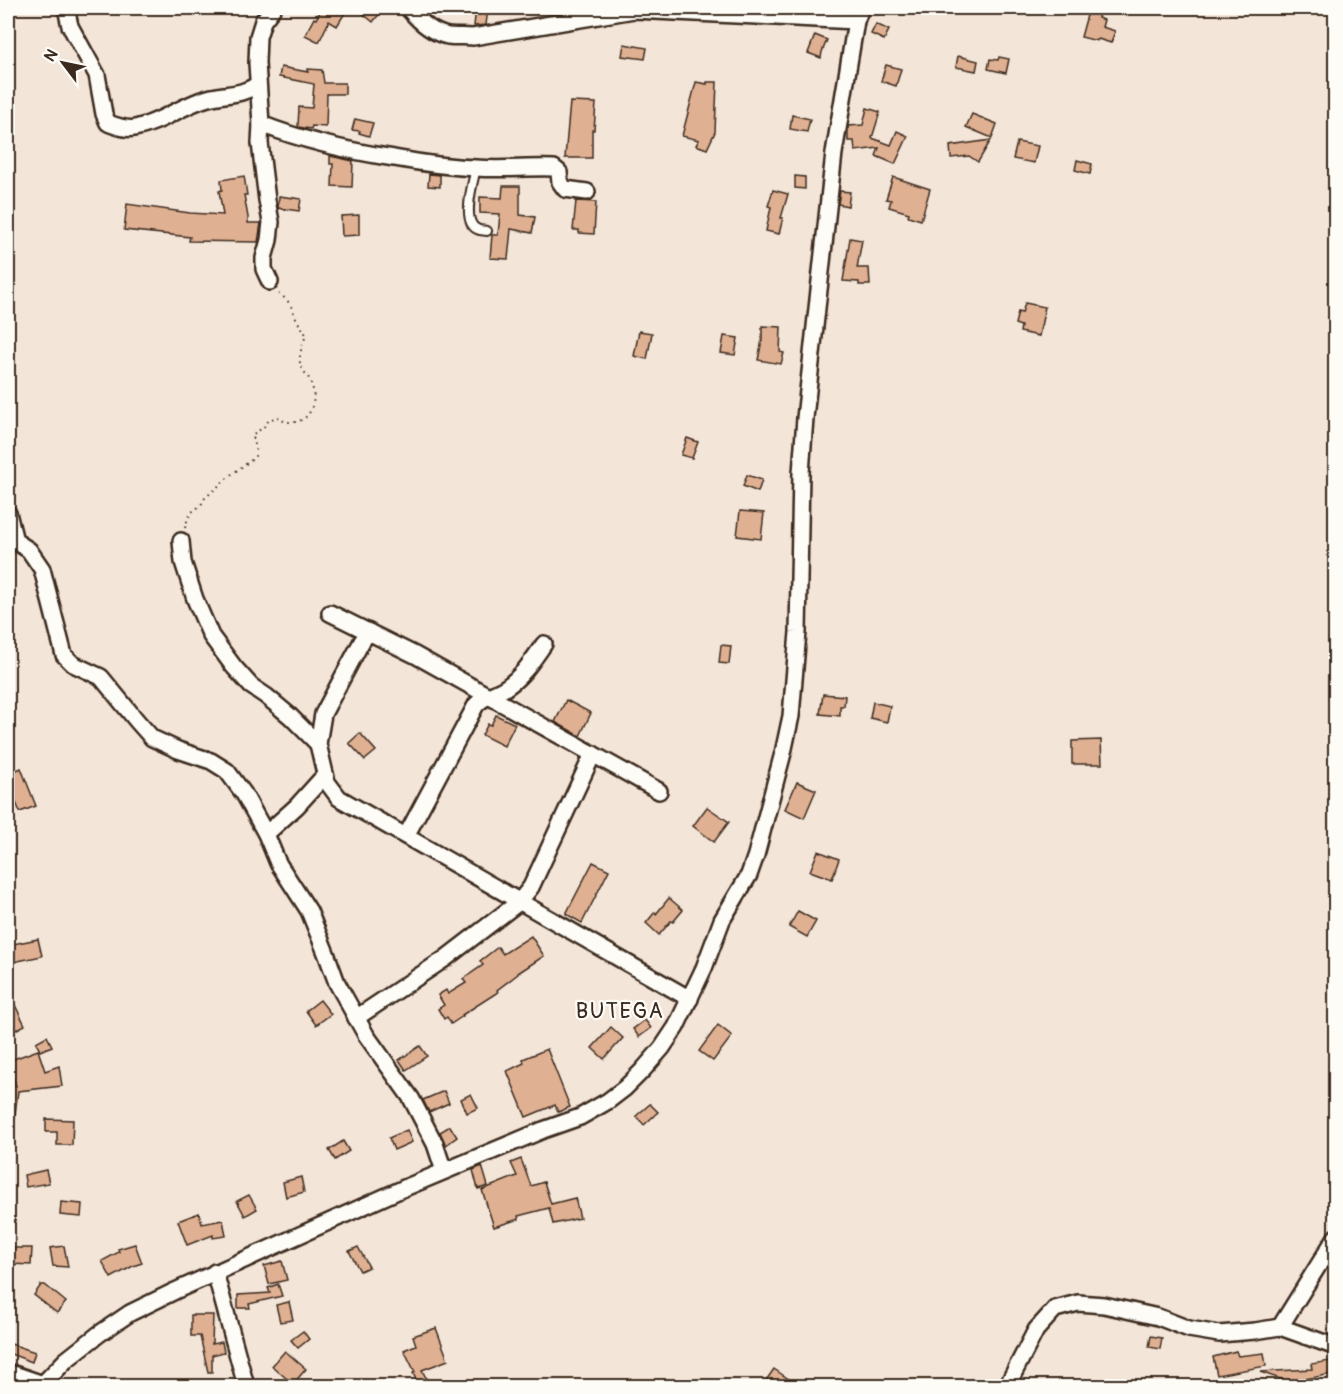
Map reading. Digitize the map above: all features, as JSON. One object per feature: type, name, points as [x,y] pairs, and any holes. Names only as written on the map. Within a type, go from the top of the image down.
[{"type":"street","points":[[66,8],[70,26],[97,75],[104,114],[108,123],[131,129],[146,126],[192,104],[210,98],[247,92],[257,85]]},
{"type":"street","points":[[270,282],[264,269],[271,222],[260,143],[261,124],[257,85],[258,37],[263,21],[273,8]]},
{"type":"street","points":[[8,1372],[42,1385],[66,1360],[130,1313],[215,1272],[402,1189],[580,1117],[608,1101],[625,1088],[662,1048],[676,1027],[704,968],[722,920],[749,875],[756,855],[791,716],[798,632],[801,473],[806,406],[834,153],[859,14],[634,10],[473,37],[447,36],[433,30],[408,8]]},
{"type":"street","points":[[261,124],[289,135],[364,153],[413,161],[476,168],[555,168],[559,172],[560,182],[565,189],[587,192]]},
{"type":"street","points":[[8,513],[15,541],[29,550],[42,569],[64,655],[73,664],[101,677],[152,738],[178,750],[211,760],[226,771],[244,794],[267,834],[278,863],[309,911],[337,984],[366,1035],[411,1098],[435,1144],[444,1171]]},
{"type":"street","points":[[181,540],[186,571],[211,636],[251,686],[290,716],[318,744]]},
{"type":"street","points":[[330,613],[416,655],[658,791]]},
{"type":"street","points":[[369,632],[323,714],[318,744],[327,782],[339,798],[690,999]]},
{"type":"street","points":[[406,836],[476,705],[481,699],[506,687],[525,672],[544,644]]},
{"type":"street","points":[[356,1018],[446,958],[519,902],[531,887],[593,754]]},
{"type":"street","points":[[267,834],[325,775]]},
{"type":"street","points":[[1280,1327],[1335,1237]]},
{"type":"street","points":[[215,1272],[246,1386]]},
{"type":"street","points":[[1007,1386],[1036,1330],[1055,1309],[1078,1303],[1104,1305],[1158,1317],[1189,1329],[1219,1334],[1280,1327],[1335,1347]]},
{"type":"lane","points":[[476,168],[468,208],[470,223],[476,229],[487,231]]},
{"type":"path","points":[[181,540],[192,512],[232,474],[254,458],[256,447],[253,434],[263,428],[269,420],[277,417],[287,422],[295,422],[303,419],[312,409],[311,380],[300,365],[306,335],[292,307],[285,298],[277,293],[270,282]]},
{"type":"building","points":[[322,8],[348,8],[337,26],[329,21],[319,42],[305,35]]},
{"type":"building","points":[[356,8],[384,8],[373,22]]},
{"type":"building","points":[[476,8],[488,8],[486,25],[474,26]]},
{"type":"building","points":[[1089,8],[1100,8],[1098,18],[1104,20],[1102,27],[1115,31],[1111,43],[1081,37]]},
{"type":"building","points":[[876,24],[889,30],[884,40],[871,34]]},
{"type":"building","points":[[815,35],[827,40],[821,58],[808,53]]},
{"type":"building","points":[[624,44],[647,48],[645,59],[622,56]]},
{"type":"building","points":[[958,56],[978,61],[976,71],[956,67]]},
{"type":"building","points":[[999,57],[1009,59],[1006,73],[988,69],[990,59],[998,60]]},
{"type":"building","points":[[886,65],[901,69],[896,86],[881,81]]},
{"type":"building","points":[[281,67],[308,72],[308,69],[322,70],[324,83],[345,83],[345,94],[327,94],[326,127],[312,126],[311,129],[298,127],[299,107],[312,108],[314,84],[279,77]]},
{"type":"building","points":[[696,82],[707,84],[707,82],[717,82],[715,132],[707,149],[696,145],[699,140],[682,136]]},
{"type":"building","points":[[570,102],[596,103],[594,130],[592,130],[592,158],[565,158]]},
{"type":"building","points":[[867,108],[880,112],[872,138],[891,145],[897,131],[908,136],[895,164],[876,156],[879,148],[855,151],[854,141],[848,141],[848,126],[863,125]]},
{"type":"building","points":[[972,114],[997,124],[992,138],[966,127]]},
{"type":"building","points":[[792,115],[810,119],[807,132],[790,129]]},
{"type":"building","points":[[355,119],[373,123],[369,136],[352,130]]},
{"type":"building","points":[[991,140],[978,162],[969,156],[951,158],[950,146]]},
{"type":"building","points":[[1017,142],[1038,146],[1034,163],[1013,159]]},
{"type":"building","points":[[330,156],[353,161],[352,187],[332,186],[333,164],[330,164]]},
{"type":"building","points":[[1077,160],[1092,164],[1090,174],[1075,170]]},
{"type":"building","points":[[429,174],[440,175],[440,187],[428,186]]},
{"type":"building","points":[[244,176],[248,223],[261,223],[258,242],[189,241],[190,237],[124,230],[127,204],[223,215],[219,191],[222,190],[221,180]]},
{"type":"building","points":[[795,176],[805,177],[805,189],[795,188]]},
{"type":"building","points":[[893,177],[930,189],[921,220],[908,216],[909,213],[889,207],[891,200],[886,199]]},
{"type":"building","points":[[503,186],[520,186],[520,215],[535,217],[532,233],[511,229],[508,259],[490,258],[492,235],[498,235],[500,214],[480,213],[480,197],[502,198]]},
{"type":"building","points":[[773,190],[788,194],[779,234],[766,231],[771,207],[768,206]]},
{"type":"building","points":[[840,191],[850,192],[848,206],[838,204]]},
{"type":"building","points":[[279,196],[301,199],[299,211],[278,208]]},
{"type":"building","points":[[576,201],[596,202],[594,234],[579,233],[579,230],[573,230]]},
{"type":"building","points":[[359,215],[359,235],[342,236],[341,216]]},
{"type":"building","points":[[850,238],[862,240],[857,268],[869,268],[870,285],[843,281]]},
{"type":"building","points":[[1025,303],[1045,307],[1039,336],[1020,332],[1021,326],[1015,324],[1018,312],[1022,313]]},
{"type":"building","points":[[762,326],[781,327],[780,352],[784,353],[781,364],[758,360]]},
{"type":"building","points":[[639,331],[652,333],[647,359],[634,356]]},
{"type":"building","points":[[724,336],[738,338],[735,355],[721,353]]},
{"type":"building","points":[[687,438],[698,442],[692,458],[681,455]]},
{"type":"building","points":[[747,475],[762,480],[758,492],[743,486]]},
{"type":"building","points":[[740,511],[764,513],[761,539],[737,536]]},
{"type":"building","points":[[721,645],[731,646],[729,664],[719,663]]},
{"type":"building","points":[[823,694],[845,696],[844,706],[840,706],[840,716],[820,714]]},
{"type":"building","points":[[566,700],[591,713],[580,736],[555,722]]},
{"type":"building","points":[[873,702],[890,706],[887,722],[870,718]]},
{"type":"building","points":[[496,715],[515,724],[504,746],[482,735]]},
{"type":"building","points":[[360,733],[376,751],[365,760],[349,743]]},
{"type":"building","points":[[1101,740],[1102,764],[1072,764],[1072,741]]},
{"type":"building","points":[[21,768],[36,806],[20,812],[12,793],[8,795],[8,774]]},
{"type":"building","points":[[797,782],[816,790],[804,818],[785,809]]},
{"type":"building","points":[[707,807],[729,822],[714,842],[693,826]]},
{"type":"building","points":[[818,851],[839,859],[832,879],[810,871]]},
{"type":"building","points":[[593,862],[609,870],[582,923],[566,914]]},
{"type":"building","points":[[669,898],[683,910],[659,935],[646,923]]},
{"type":"building","points":[[798,911],[816,921],[807,937],[789,927]]},
{"type":"building","points":[[531,936],[544,956],[518,973],[497,990],[498,992],[451,1024],[447,1017],[444,1019],[438,1009],[444,1005],[438,995],[446,990],[448,994],[466,983],[463,979],[483,965],[480,961],[498,947],[503,954]]},
{"type":"building","points":[[38,939],[42,956],[8,963],[8,945]]},
{"type":"building","points":[[8,991],[25,1025],[8,1034]]},
{"type":"building","points":[[320,1000],[331,1014],[316,1025],[306,1011]]},
{"type":"building","points":[[645,1020],[651,1028],[639,1037],[633,1029]]},
{"type":"building","points":[[718,1025],[732,1036],[713,1061],[699,1051]]},
{"type":"building","points":[[611,1027],[623,1038],[604,1059],[592,1048]]},
{"type":"building","points":[[47,1036],[52,1046],[40,1051],[36,1042]]},
{"type":"building","points":[[420,1046],[427,1056],[406,1070],[399,1060]]},
{"type":"building","points":[[547,1049],[570,1107],[558,1112],[555,1105],[526,1117],[507,1071],[524,1063],[523,1059]]},
{"type":"building","points":[[38,1050],[45,1071],[59,1066],[62,1086],[18,1091],[14,1122],[8,1122],[8,1085],[16,1086],[8,1061]]},
{"type":"building","points":[[444,1091],[449,1103],[429,1112],[423,1100]]},
{"type":"building","points":[[471,1094],[478,1108],[467,1113],[461,1099]]},
{"type":"building","points":[[650,1104],[658,1112],[644,1125],[636,1116]]},
{"type":"building","points":[[46,1119],[73,1120],[72,1145],[57,1145],[57,1132],[46,1132]]},
{"type":"building","points":[[450,1126],[457,1137],[446,1145],[440,1132]]},
{"type":"building","points":[[407,1130],[412,1142],[394,1150],[389,1138]]},
{"type":"building","points":[[343,1141],[349,1151],[335,1160],[329,1150]]},
{"type":"building","points":[[521,1159],[531,1186],[544,1182],[551,1204],[575,1198],[580,1218],[553,1224],[549,1208],[518,1216],[519,1219],[494,1227],[482,1190],[517,1176],[511,1163]]},
{"type":"building","points":[[482,1166],[488,1186],[478,1189],[473,1170]]},
{"type":"building","points":[[46,1170],[49,1183],[26,1187],[24,1175]]},
{"type":"building","points":[[301,1177],[304,1192],[286,1197],[283,1182]]},
{"type":"building","points":[[249,1195],[257,1209],[245,1216],[237,1201]]},
{"type":"building","points":[[61,1202],[82,1204],[81,1217],[60,1215]]},
{"type":"building","points":[[199,1213],[202,1224],[223,1220],[226,1236],[213,1238],[213,1235],[187,1245],[178,1221]]},
{"type":"building","points":[[135,1244],[142,1263],[111,1278],[102,1261],[119,1252],[118,1249]]},
{"type":"building","points":[[64,1246],[68,1267],[53,1266],[50,1248]]},
{"type":"building","points":[[358,1247],[369,1267],[360,1271],[349,1251]]},
{"type":"building","points":[[13,1248],[32,1248],[31,1265],[12,1264]]},
{"type":"building","points":[[282,1261],[287,1280],[269,1284],[264,1266]]},
{"type":"building","points":[[278,1284],[282,1296],[249,1304],[250,1308],[238,1308],[238,1295],[270,1293],[268,1288]]},
{"type":"building","points":[[41,1285],[45,1285],[66,1302],[57,1313],[34,1295]]},
{"type":"building","points":[[289,1302],[293,1320],[280,1322],[276,1305]]},
{"type":"building","points":[[191,1315],[213,1315],[212,1344],[222,1342],[224,1352],[212,1355],[212,1372],[208,1372],[200,1336],[191,1336]]},
{"type":"building","points":[[436,1328],[448,1360],[422,1370],[428,1382],[419,1386],[404,1350],[416,1345],[413,1336]]},
{"type":"building","points":[[303,1331],[309,1339],[298,1348],[291,1340]]},
{"type":"building","points":[[1151,1336],[1162,1338],[1160,1349],[1149,1347]]},
{"type":"building","points":[[8,1343],[35,1352],[32,1362],[8,1353]]},
{"type":"building","points":[[285,1351],[306,1369],[293,1384],[272,1366]]},
{"type":"building","points":[[1236,1351],[1238,1356],[1264,1353],[1266,1366],[1217,1375],[1213,1357]]},
{"type":"building","points":[[1330,1361],[1332,1374],[1305,1379],[1306,1385],[1298,1385],[1260,1372],[1312,1369],[1311,1364]]},
{"type":"building","points":[[774,1369],[799,1386],[762,1386]]},
{"type":"district","name":"BUTEGA","points":[[620,1010]]}]
